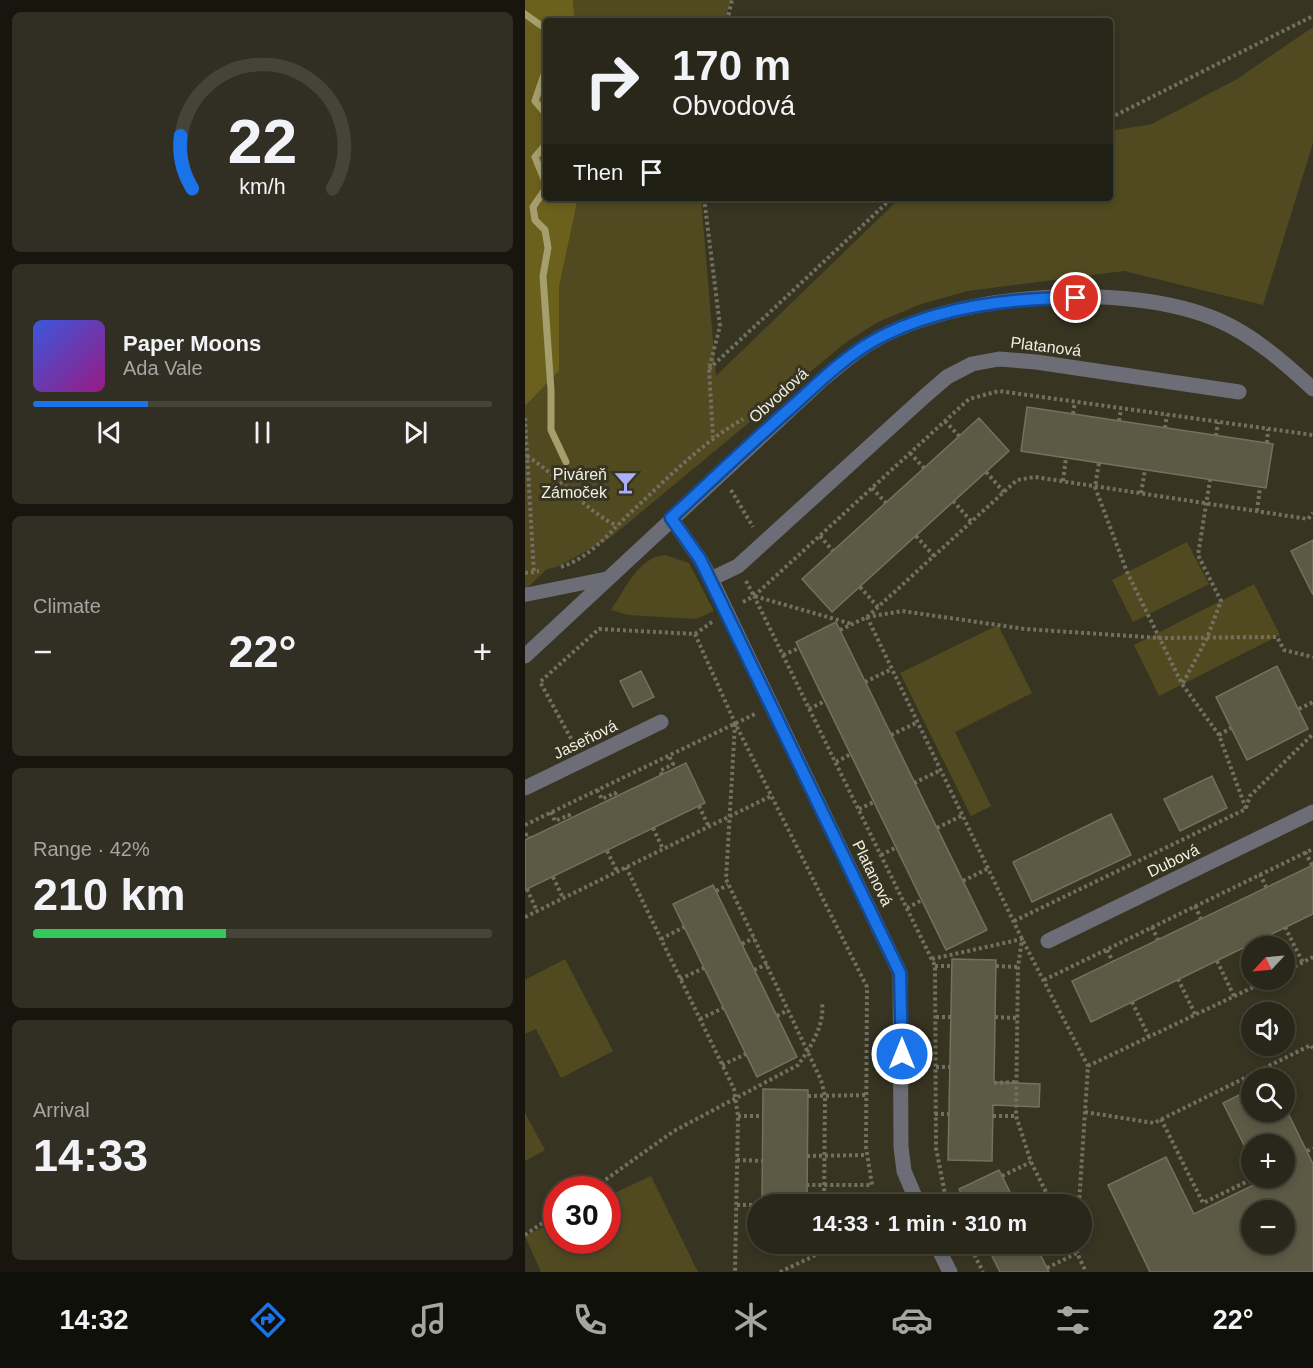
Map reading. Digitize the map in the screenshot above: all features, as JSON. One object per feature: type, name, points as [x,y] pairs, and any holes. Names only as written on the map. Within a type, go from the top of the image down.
[{"type":"street","name":"Obvodová","points":[[525,656],[671,518],[845,362],[873,341],[911,324],[957,309],[1007,301],[1114,298],[1155,302],[1217,320],[1261,345],[1313,389]]},
{"type":"street","name":"Platanová","points":[[711,579],[738,566],[947,377],[972,364],[999,359],[1036,362],[1239,392]]},
{"type":"street","name":"Platanová","points":[[671,518],[711,579],[900,973],[901,1147],[904,1171],[914,1194]]},
{"type":"street","name":"Jaseňová","points":[[525,788],[661,722]]},
{"type":"street","name":"Dubová","points":[[1048,941],[1313,812]]},
{"type":"street","points":[[941,1254],[950,1272]]},
{"type":"lane","points":[[525,595],[609,578]]},
{"type":"path","points":[[728,18],[732,0]]},
{"type":"path","points":[[1113,116],[1313,16]]},
{"type":"path","points":[[705,201],[720,326],[709,369],[713,437]]},
{"type":"path","points":[[709,369],[889,201]]},
{"type":"path","points":[[754,596],[969,399],[999,391],[1313,435]]},
{"type":"path","points":[[1073,414],[1075,402]]},
{"type":"path","points":[[1119,421],[1121,409]]},
{"type":"path","points":[[1165,428],[1167,415]]},
{"type":"path","points":[[525,418],[534,572]]},
{"type":"path","points":[[555,569],[584,557],[602,543],[617,526],[713,437],[743,419]]},
{"type":"path","points":[[945,421],[959,436]]},
{"type":"path","points":[[1217,436],[1218,422]]},
{"type":"path","points":[[1266,443],[1268,429]]},
{"type":"path","points":[[910,453],[924,468]]},
{"type":"path","points":[[527,456],[548,469],[600,517],[617,526]]},
{"type":"path","points":[[1063,482],[1066,458]]},
{"type":"path","points":[[1099,463],[1095,487],[1127,572],[1182,684],[1219,735],[1246,809]]},
{"type":"path","points":[[1141,493],[1145,470]]},
{"type":"path","points":[[986,472],[1004,492]]},
{"type":"path","points":[[867,617],[1017,480],[1035,477],[1308,519],[1313,515]]},
{"type":"path","points":[[1182,684],[1207,638],[1221,601],[1198,555],[1210,480]]},
{"type":"path","points":[[728,484],[747,519]]},
{"type":"path","points":[[872,488],[885,503]]},
{"type":"path","points":[[1257,511],[1260,488]]},
{"type":"path","points":[[953,501],[971,521]]},
{"type":"path","points":[[820,536],[833,551]]},
{"type":"path","points":[[916,536],[934,556]]},
{"type":"path","points":[[525,554],[532,559]]},
{"type":"path","points":[[738,566],[754,596],[852,624]]},
{"type":"path","points":[[525,573],[545,570]]},
{"type":"path","points":[[860,587],[878,607]]},
{"type":"path","points":[[840,630],[867,617],[902,611],[1025,630],[1161,638],[1277,637],[1284,650],[1313,657]]},
{"type":"path","points":[[867,617],[1022,939],[1088,1066],[1080,1194]]},
{"type":"path","points":[[583,760],[540,682],[599,629],[695,634],[735,723],[867,987],[867,1155],[872,1185],[807,1185]]},
{"type":"path","points":[[783,656],[799,648]]},
{"type":"path","points":[[865,682],[892,669]]},
{"type":"path","points":[[809,709],[825,701]]},
{"type":"path","points":[[1299,710],[1313,702]]},
{"type":"path","points":[[525,825],[772,706]]},
{"type":"path","points":[[891,735],[918,722]]},
{"type":"path","points":[[735,723],[726,879],[808,1051],[825,1096],[824,1194]]},
{"type":"path","points":[[1219,735],[1231,728]]},
{"type":"path","points":[[1014,921],[1246,809],[1250,796],[1313,734]]},
{"type":"path","points":[[835,762],[851,754]]},
{"type":"path","points":[[662,775],[660,771],[673,764],[669,756]]},
{"type":"path","points":[[914,783],[941,770]]},
{"type":"path","points":[[597,790],[602,799],[615,793],[617,796]]},
{"type":"path","points":[[525,917],[771,796]]},
{"type":"path","points":[[859,809],[874,802]]},
{"type":"path","points":[[699,806],[709,827]]},
{"type":"path","points":[[551,812],[555,821],[569,815],[570,819]]},
{"type":"path","points":[[937,828],[963,815]]},
{"type":"path","points":[[653,828],[663,849]]},
{"type":"path","points":[[525,835],[528,834],[530,838]]},
{"type":"path","points":[[881,855],[897,847]]},
{"type":"path","points":[[1044,980],[1313,849]]},
{"type":"path","points":[[607,851],[617,872]]},
{"type":"path","points":[[1305,852],[1312,865]]},
{"type":"path","points":[[626,867],[734,1089],[738,1116],[735,1272]]},
{"type":"path","points":[[963,881],[989,868]]},
{"type":"path","points":[[1260,874],[1266,887]]},
{"type":"path","points":[[553,877],[563,898]]},
{"type":"path","points":[[716,891],[728,885]]},
{"type":"path","points":[[527,889],[537,911]]},
{"type":"path","points":[[907,908],[923,900]]},
{"type":"path","points":[[1195,906],[1201,919]]},
{"type":"path","points":[[661,939],[684,927]]},
{"type":"path","points":[[1152,927],[1158,940]]},
{"type":"path","points":[[1285,927],[1302,963]]},
{"type":"path","points":[[742,944],[754,938]]},
{"type":"path","points":[[932,959],[1022,939]]},
{"type":"path","points":[[1022,939],[1018,967],[1016,1116],[1031,1162],[1047,1194]]},
{"type":"path","points":[[1107,950],[1113,962]]},
{"type":"path","points":[[1295,966],[1313,957]]},
{"type":"path","points":[[1217,961],[1234,996]]},
{"type":"path","points":[[755,970],[767,964]]},
{"type":"path","points":[[935,966],[951,966]]},
{"type":"path","points":[[996,966],[1018,967]]},
{"type":"path","points":[[680,979],[704,968]]},
{"type":"path","points":[[1178,979],[1195,1014]]},
{"type":"path","points":[[1088,1066],[1246,990]]},
{"type":"path","points":[[611,1176],[674,1131],[798,1065],[808,1051],[824,1016],[822,1002]]},
{"type":"path","points":[[1132,1002],[1149,1037]]},
{"type":"path","points":[[700,1019],[723,1008]]},
{"type":"path","points":[[777,1016],[788,1010]]},
{"type":"path","points":[[936,1017],[951,1017]]},
{"type":"path","points":[[995,1017],[1017,1018]]},
{"type":"path","points":[[1085,1112],[1154,1123],[1311,1045],[1313,1049]]},
{"type":"path","points":[[722,1065],[745,1054]]},
{"type":"path","points":[[936,1067],[950,1067]]},
{"type":"path","points":[[994,1083],[1016,1082]]},
{"type":"path","points":[[808,1096],[867,1095]]},
{"type":"path","points":[[935,1114],[949,1114]]},
{"type":"path","points":[[738,1116],[763,1116]]},
{"type":"path","points":[[993,1116],[1016,1116]]},
{"type":"path","points":[[1161,1119],[1203,1203],[1241,1184]]},
{"type":"path","points":[[1307,1151],[1313,1148]]},
{"type":"path","points":[[807,1156],[867,1155]]},
{"type":"path","points":[[737,1160],[763,1161]]},
{"type":"path","points":[[1002,1176],[1031,1162]]},
{"type":"path","points":[[737,1205],[747,1205]]},
{"type":"path","points":[[525,1235],[543,1223]]},
{"type":"path","points":[[780,1272],[818,1254]]},
{"type":"path","points":[[974,1254],[983,1272]]},
{"type":"path","points":[[1047,1268],[1075,1254]]},
{"type":"path","points":[[1077,1254],[1086,1272]]},
{"type":"shaded area","points":[[525,0],[573,0],[575,18],[543,18],[543,201],[577,201],[559,287],[559,371],[525,406]]},
{"type":"shaded area","points":[[573,0],[731,0],[726,18],[575,18]]},
{"type":"shaded area","points":[[1313,27],[1313,143],[1263,305],[1124,271],[968,291],[921,304],[878,322],[845,343],[610,538],[557,567],[547,569],[525,590],[525,406],[559,371],[559,287],[577,201],[701,201],[716,376],[897,201],[1113,201],[1113,130],[1152,124],[1237,79]]},
{"type":"shaded area","points":[[1187,542],[1209,584],[1133,622],[1112,580]]},
{"type":"shaded area","points":[[665,555],[689,563],[714,611],[696,619],[628,615],[611,610],[640,568],[656,557]]},
{"type":"shaded area","points":[[1254,584],[1280,635],[1159,696],[1134,645]]},
{"type":"shaded area","points":[[998,625],[1032,693],[955,732],[991,806],[971,816],[900,673]]},
{"type":"shaded area","points":[[565,959],[613,1051],[561,1078],[536,1029],[525,1034],[525,980]]},
{"type":"shaded area","points":[[525,1113],[545,1150],[525,1161]]},
{"type":"shaded area","points":[[651,1176],[698,1272],[541,1272],[525,1236],[543,1227],[543,1254],[621,1254],[621,1190]]},
{"type":"building","points":[[1027,407],[1273,444],[1266,488],[1021,451]]},
{"type":"building","points":[[979,418],[1009,451],[832,612],[802,579]]},
{"type":"building","points":[[1313,540],[1313,595],[1291,551]]},
{"type":"building","points":[[836,622],[987,930],[946,950],[796,642]]},
{"type":"building","points":[[1277,666],[1308,729],[1247,760],[1216,697]]},
{"type":"building","points":[[641,671],[654,697],[633,707],[620,681]]},
{"type":"building","points":[[686,763],[705,803],[525,890],[525,840]]},
{"type":"building","points":[[1212,776],[1227,808],[1180,831],[1164,799]]},
{"type":"building","points":[[1111,814],[1131,855],[1032,902],[1013,862]]},
{"type":"building","points":[[1313,865],[1313,914],[1268,936],[1241,936],[1241,949],[1091,1022],[1072,981]]},
{"type":"building","points":[[713,885],[797,1057],[757,1077],[673,904]]},
{"type":"building","points":[[952,959],[996,960],[994,1082],[1040,1084],[1039,1107],[993,1105],[992,1161],[948,1160]]},
{"type":"building","points":[[763,1089],[808,1090],[807,1194],[762,1194]]},
{"type":"building","points":[[1241,1094],[1241,1122],[1292,1122],[1313,1164],[1313,1272],[1150,1272],[1108,1185],[1166,1157],[1194,1214],[1248,1188],[1295,1188],[1295,1134],[1241,1134],[1241,1139],[1223,1103]]},
{"type":"building","points":[[999,1170],[1011,1194],[962,1194],[959,1189]]},
{"type":"building","points":[[991,1254],[1040,1254],[1049,1272],[1000,1272]]},
{"type":"waterway","points":[[525,14],[543,27]]},
{"type":"waterway","points":[[543,78],[535,101],[543,110]]},
{"type":"waterway","points":[[543,148],[535,157],[543,177]]},
{"type":"waterway","points":[[543,192],[533,207],[535,220],[545,230],[548,248],[543,276],[551,390],[551,430],[566,462]]},
{"type":"place","name":"Piváreň Zámoček","points":[[625,483]]},
{"type":"route","points":[[902,1054],[900,973],[890,949],[700,559],[671,518],[822,380],[873,341],[911,324],[957,309],[1007,301],[1076,298]]}]
